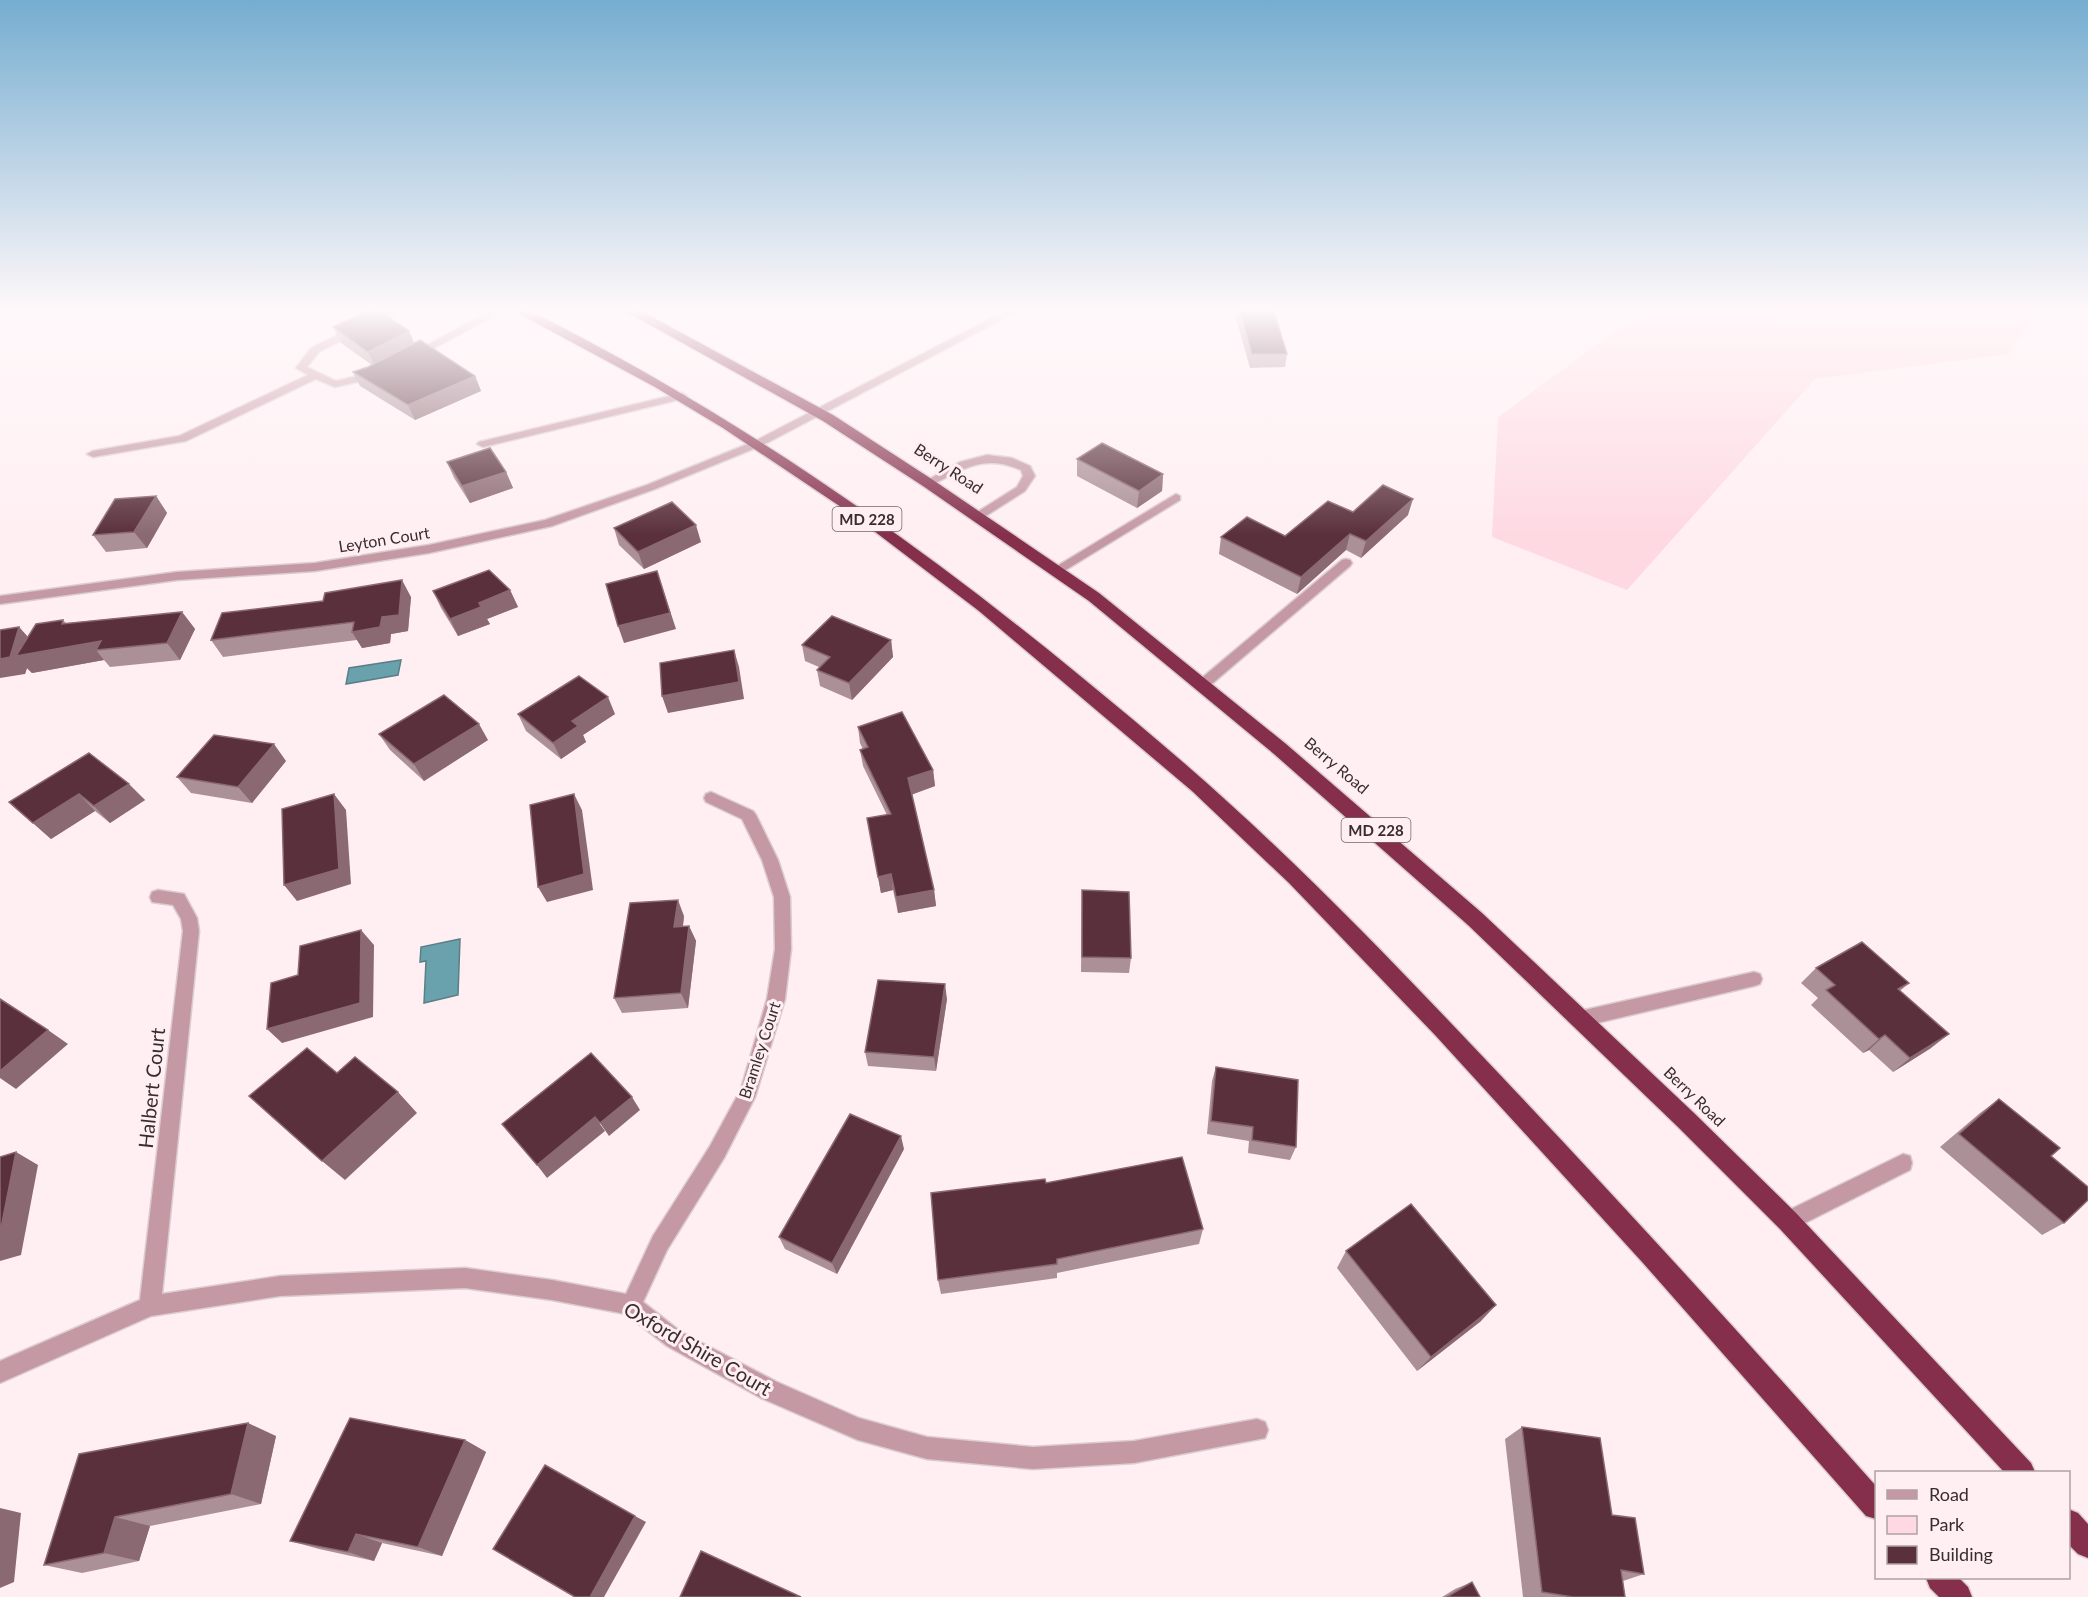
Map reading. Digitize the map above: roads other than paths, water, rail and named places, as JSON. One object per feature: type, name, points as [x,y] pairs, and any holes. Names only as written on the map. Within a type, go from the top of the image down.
[{"type":"highway","name":"MD 228","points":[[663,386],[759,443],[891,535],[964,590],[1123,721],[1220,806],[1338,919],[1449,1035],[1611,1210],[1875,1505]]},
{"type":"highway","name":"Berry Road","points":[[770,386],[818,413],[928,483],[1094,597],[1367,822],[1475,919],[1788,1221],[2020,1471]]},
{"type":"highway","points":[[2070,1525],[2088,1544]]},
{"type":"highway","points":[[1942,1579],[1958,1597]]},
{"type":"street","points":[[93,454],[182,439],[294,386]]},
{"type":"street","name":"Leyton Court","points":[[0,600],[177,576],[315,567],[491,537],[549,523],[704,467],[759,443],[871,386]]},
{"type":"street","points":[[483,444],[682,396]]},
{"type":"street","points":[[928,483],[962,465],[986,458],[1011,460],[1026,468],[1029,476],[1021,489],[1005,501],[977,516]]},
{"type":"street","points":[[1055,571],[1176,498]]},
{"type":"street","points":[[1202,685],[1346,563]]},
{"type":"street","name":"Bramley Court","points":[[631,1305],[660,1243],[717,1152],[749,1091],[776,999],[783,949],[782,897],[770,860],[748,815],[711,798]]},
{"type":"street","name":"Halbert Court","points":[[150,1306],[191,932],[189,918],[178,899],[158,897]]},
{"type":"street","points":[[1580,1019],[1754,980]]},
{"type":"street","points":[[1788,1221],[1903,1163]]},
{"type":"street","name":"Oxford Shire Court","points":[[0,1372],[150,1306],[280,1286],[465,1278],[552,1290],[631,1305],[674,1339],[769,1390],[858,1429],[927,1448],[1033,1458],[1134,1452],[1257,1430]]},
{"type":"water","points":[[401,660],[398,675],[346,684],[349,668]]},
{"type":"water","points":[[460,939],[458,995],[424,1003],[426,961],[420,962],[421,947]]}]
